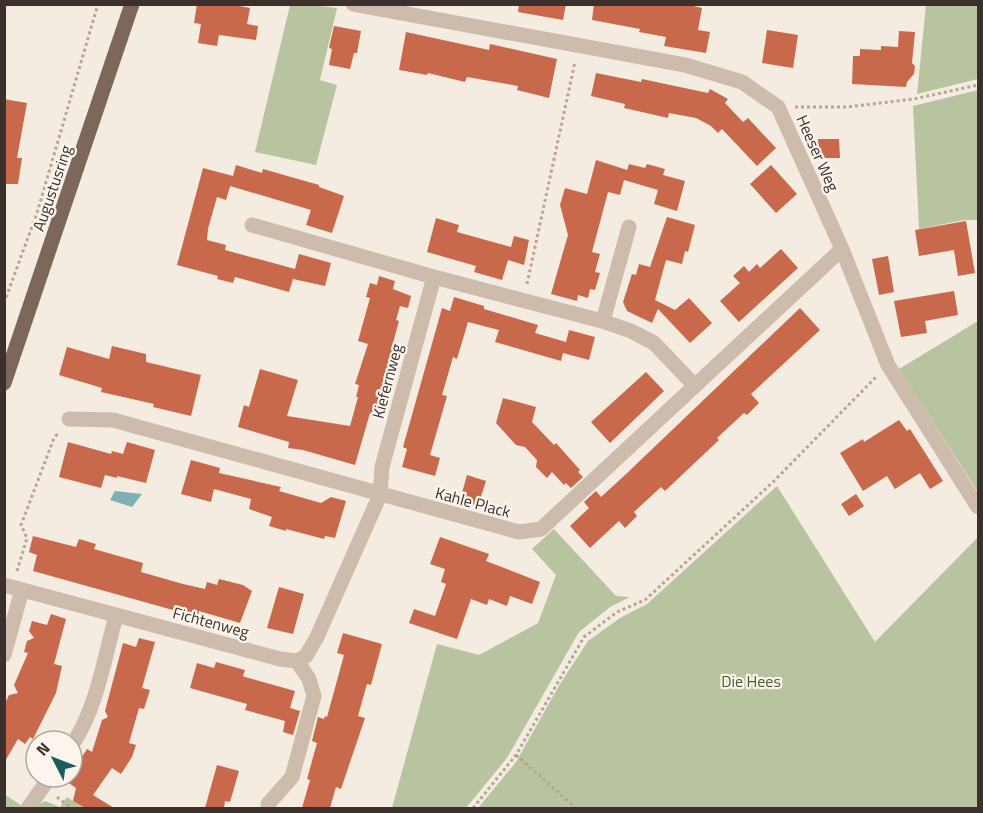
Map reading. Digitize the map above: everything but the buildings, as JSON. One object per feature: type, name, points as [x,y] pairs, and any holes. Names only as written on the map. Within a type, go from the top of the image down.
[{"type":"main road","name":"Augustusring","points":[[4,383],[132,4]]},
{"type":"street","name":"Heeser Weg","points":[[353,4],[696,68],[742,82],[778,107],[842,249],[888,365],[978,507]]},
{"type":"street","points":[[252,225],[434,277],[603,321],[631,331],[654,343],[695,386]]},
{"type":"street","points":[[603,321],[629,227]]},
{"type":"street","name":"Kahle Plack","points":[[69,419],[113,420],[519,532],[541,529],[842,249]]},
{"type":"street","name":"Kiefernweg","points":[[380,495],[382,467],[434,277]]},
{"type":"street","points":[[268,804],[292,777],[314,696],[309,680],[297,661],[306,656],[317,637],[380,495]]},
{"type":"street","points":[[4,655],[13,587]]},
{"type":"street","name":"Fichtenweg","points":[[13,587],[280,659],[297,661]]},
{"type":"street","points":[[82,729],[93,700],[116,616]]},
{"type":"street","points":[[28,808],[41,789]]},
{"type":"path","points":[[4,303],[37,213],[98,4]]},
{"type":"path","points":[[524,301],[579,45]]},
{"type":"path","points":[[778,107],[847,107],[914,99],[978,86]]},
{"type":"path","points":[[473,808],[516,755],[584,637],[617,612],[645,600],[773,482],[888,365]]},
{"type":"path","points":[[13,587],[27,538],[21,525],[54,438],[69,419]]},
{"type":"path","points":[[516,755],[576,808]]},
{"type":"green space","points":[[290,5],[337,8],[320,80],[337,85],[316,165],[255,152]]},
{"type":"green space","points":[[926,5],[978,5],[978,79],[917,94]]},
{"type":"green space","points":[[978,90],[978,220],[965,220],[919,229],[913,106]]},
{"type":"green space","points":[[978,321],[978,492],[899,369]]},
{"type":"green space","name":"Die Hees","points":[[777,486],[875,642],[978,537],[978,808],[478,808],[516,762],[560,684],[588,641],[620,618],[647,604]]},
{"type":"green space","points":[[554,529],[616,596],[630,597],[610,607],[579,632],[507,758],[466,808],[392,808],[437,644],[479,655],[538,623],[556,575],[532,549]]},
{"type":"green space","points":[[4,794],[22,806],[5,808]]},
{"type":"green space","points":[[67,797],[84,808],[33,808],[45,801],[60,807]]},
{"type":"water","points":[[115,491],[142,494],[132,507],[110,500]]}]
